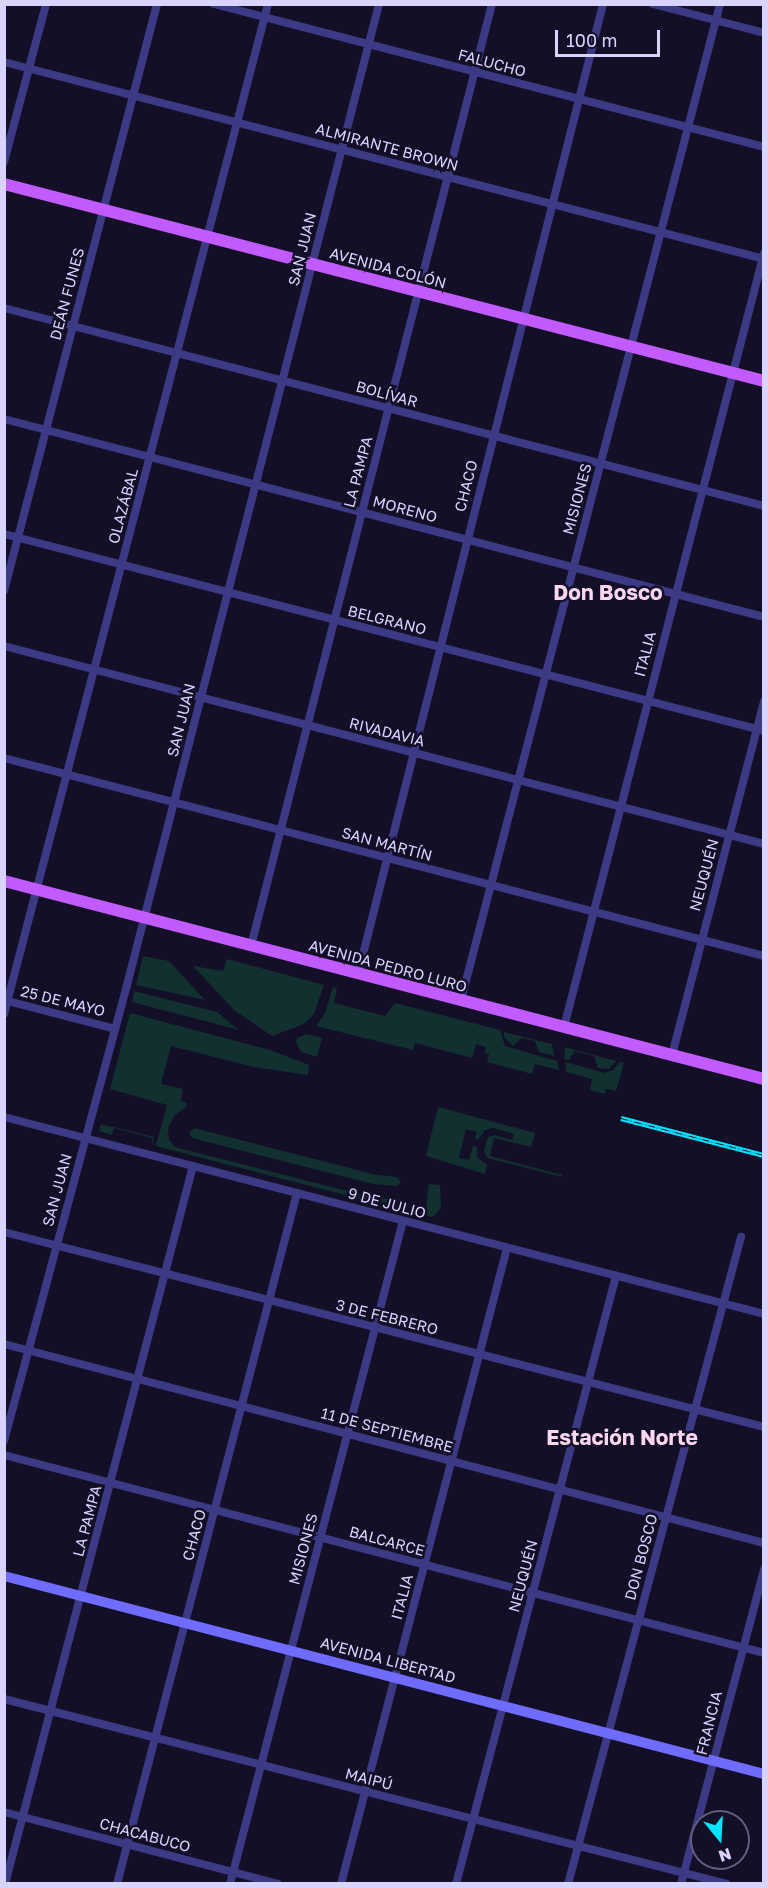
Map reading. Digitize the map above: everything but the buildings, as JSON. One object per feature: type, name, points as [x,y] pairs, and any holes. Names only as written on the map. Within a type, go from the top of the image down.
[{"type":"main road","name":"AVENIDA COLÓN","points":[[4,184],[764,381]]},
{"type":"main road","name":"AVENIDA PEDRO LURO","points":[[4,881],[764,1079]]},
{"type":"main road","name":"AVENIDA LIBERTAD","points":[[4,1576],[764,1774]]},
{"type":"street","points":[[4,162],[46,4]]},
{"type":"street","name":"DEÁN FUNES","points":[[4,591],[157,4]]},
{"type":"street","name":"FALUCHO","points":[[214,4],[764,147]]},
{"type":"street","name":"OLAZÁBAL","points":[[4,1014],[268,4]]},
{"type":"street","name":"SAN JUAN","points":[[4,1441],[144,918],[379,4]]},
{"type":"street","name":"LA PAMPA","points":[[251,946],[279,829],[492,4]]},
{"type":"street","name":"CHACO","points":[[358,974],[603,4]]},
{"type":"street","points":[[653,4],[764,33]]},
{"type":"street","name":"MISIONES","points":[[461,1000],[720,4]]},
{"type":"street","name":"ALMIRANTE BROWN","points":[[4,62],[763,257]]},
{"type":"street","name":"ITALIA","points":[[564,1027],[592,911],[763,257]]},
{"type":"street","name":"BOLÍVAR","points":[[4,308],[764,506]]},
{"type":"street","name":"MORENO","points":[[4,419],[764,617]]},
{"type":"street","name":"BELGRANO","points":[[4,534],[760,730]]},
{"type":"street","name":"RIVADAVIA","points":[[4,646],[764,844]]},
{"type":"street","name":"NEUQUÉN","points":[[672,1055],[729,835],[760,730],[764,701]]},
{"type":"street","name":"SAN MARTÍN","points":[[4,758],[764,956]]},
{"type":"street","name":"25 DE MAYO","points":[[6,1001],[115,1029]]},
{"type":"street","name":"9 DE JULIO","points":[[4,1117],[764,1314]]},
{"type":"street","name":"LA PAMPA","points":[[5,1884],[193,1166]]},
{"type":"street","name":"CHACO","points":[[117,1884],[297,1193]]},
{"type":"street","name":"MISIONES","points":[[230,1884],[403,1221]]},
{"type":"street","name":"3 DE FEBRERO","points":[[4,1232],[764,1427]]},
{"type":"street","name":"DON BOSCO","points":[[568,1884],[693,1409],[741,1237]]},
{"type":"street","name":"ITALIA","points":[[341,1884],[507,1248]]},
{"type":"street","name":"NEUQUÉN","points":[[456,1884],[616,1276]]},
{"type":"street","name":"11 DE SEPTIEMBRE","points":[[4,1344],[764,1543]]},
{"type":"street","name":"BALCARCE","points":[[4,1455],[764,1653]]},
{"type":"street","name":"FRANCIA","points":[[681,1884],[764,1569]]},
{"type":"street","name":"MAIPÚ","points":[[4,1699],[727,1884]]},
{"type":"street","name":"CHACABUCO","points":[[4,1812],[278,1884]]},
{"type":"green space","points":[[143,956],[169,961],[205,1000],[136,985]]},
{"type":"green space","points":[[227,959],[324,985],[314,1014],[304,1024],[272,1036],[234,1010],[193,966],[223,971]]},
{"type":"green space","points":[[333,987],[337,988],[334,1003],[385,1016],[395,1003],[500,1030],[505,1046],[557,1061],[559,1070],[535,1064],[532,1074],[487,1062],[489,1054],[485,1053],[486,1047],[476,1044],[472,1058],[415,1043],[413,1050],[316,1026],[325,1013]]},
{"type":"green space","points":[[134,991],[217,1012],[239,1030],[132,1002]]},
{"type":"green space","points":[[130,1013],[270,1050],[309,1065],[308,1075],[254,1067],[171,1046],[161,1084],[183,1089],[181,1101],[187,1103],[186,1107],[174,1116],[168,1128],[169,1140],[175,1147],[375,1198],[393,1199],[399,1203],[399,1209],[156,1146],[167,1105],[110,1089]]},
{"type":"green space","points":[[504,1032],[552,1044],[554,1056],[539,1052],[535,1041],[522,1038],[513,1046],[504,1037]]},
{"type":"green space","points":[[306,1034],[322,1038],[317,1057],[301,1052],[296,1042],[297,1038]]},
{"type":"green space","points":[[565,1047],[616,1061],[609,1069],[598,1068],[594,1056],[575,1051],[569,1060],[564,1059]]},
{"type":"green space","points":[[565,1062],[605,1073],[613,1070],[620,1062],[624,1063],[616,1091],[606,1089],[605,1094],[590,1090],[592,1079],[566,1072]]},
{"type":"green space","points":[[438,1107],[535,1133],[531,1147],[494,1138],[490,1156],[562,1175],[562,1177],[487,1158],[484,1150],[488,1137],[495,1135],[512,1140],[514,1134],[493,1128],[485,1130],[478,1140],[475,1139],[477,1132],[466,1129],[459,1158],[469,1160],[473,1146],[477,1147],[477,1157],[487,1165],[485,1174],[426,1156]]},
{"type":"green space","points":[[101,1124],[154,1137],[152,1145],[152,1138],[114,1128],[112,1135],[99,1131]]},
{"type":"green space","points":[[194,1128],[377,1175],[397,1177],[401,1183],[396,1186],[373,1184],[192,1138],[189,1133]]},
{"type":"green space","points":[[429,1184],[440,1185],[441,1208],[433,1217],[427,1216],[426,1211]]},
{"type":"railway","points":[[621,1118],[764,1155]]},
{"type":"district","name":"Don Bosco","points":[[608,592]]},
{"type":"district","name":"Estación Norte","points":[[622,1437]]}]
